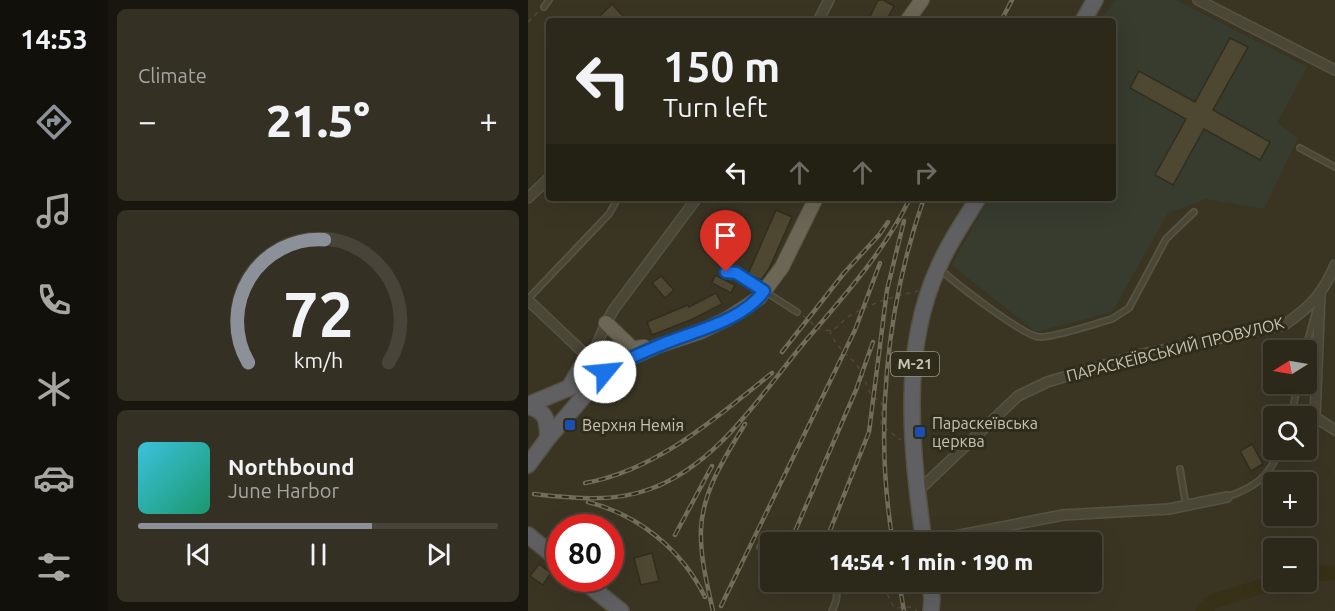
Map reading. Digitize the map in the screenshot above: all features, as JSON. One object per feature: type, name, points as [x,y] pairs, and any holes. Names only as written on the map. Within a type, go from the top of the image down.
[{"type":"highway","points":[[1085,18],[1095,0]]},
{"type":"highway","name":"М-21","points":[[923,532],[912,406],[921,319],[936,274],[976,201]]},
{"type":"highway","points":[[528,405],[569,388],[593,366]]},
{"type":"highway","points":[[528,465],[580,401],[593,366]]},
{"type":"highway","points":[[528,405],[543,414],[547,421],[548,438]]},
{"type":"highway","points":[[528,535],[546,550]]},
{"type":"highway","points":[[597,592],[621,611]]},
{"type":"highway","points":[[931,592],[931,611]]},
{"type":"main road","points":[[909,18],[920,1]]},
{"type":"main road","points":[[593,366],[700,332],[727,319],[759,298],[782,267],[815,201]]},
{"type":"main road","points":[[606,323],[632,348]]},
{"type":"main road","points":[[593,366],[632,348],[658,345]]},
{"type":"street","points":[[820,18],[830,0]]},
{"type":"street","points":[[1198,0],[1335,70]]},
{"type":"street","points":[[528,198],[546,181]]},
{"type":"street","points":[[528,300],[593,366],[606,323],[695,201]]},
{"type":"street","points":[[1335,265],[1320,295],[1315,417],[1335,430]]},
{"type":"street","name":"ПАРАСКЕЇВСЬКИЙ ПРОВУЛОК","points":[[918,491],[1018,396],[1047,382],[1139,355],[1284,325],[1304,312],[1320,295]]},
{"type":"street","points":[[975,532],[1063,515],[1148,511],[1227,497]]},
{"type":"lane","points":[[544,7],[549,0]]},
{"type":"lane","points":[[1300,148],[1335,166]]},
{"type":"lane","points":[[528,300],[602,222],[616,201]]},
{"type":"lane","points":[[936,274],[955,284],[1026,332],[1041,337],[1104,321],[1120,315],[1129,308],[1166,239],[1194,212]]},
{"type":"lane","points":[[726,272],[736,273],[797,312]]},
{"type":"lane","points":[[1308,340],[1320,295]]},
{"type":"lane","points":[[1227,497],[1246,490],[1271,470],[1276,460]]},
{"type":"lane","points":[[1180,469],[1186,506]]},
{"type":"lane","points":[[832,611],[838,598],[837,592]]},
{"type":"path","points":[[528,21],[544,7]]},
{"type":"path","points":[[797,312],[822,330],[830,330],[837,328],[849,315],[871,304],[879,303],[893,295],[921,290],[936,274]]},
{"type":"path","points":[[830,330],[831,336],[866,378],[869,392],[882,404],[881,425],[914,448]]},
{"type":"path","points":[[887,592],[896,608],[912,607],[917,611]]},
{"type":"shaded area","points":[[1116,0],[1176,0],[1307,67],[1277,123],[1298,138],[1264,209],[1206,199],[1168,213],[1112,312],[1036,332],[952,265],[987,201],[1116,201],[1116,18],[1102,18]]},
{"type":"building","points":[[878,0],[894,6],[888,18],[869,18]]},
{"type":"building","points":[[612,4],[623,16],[621,18],[599,17]]},
{"type":"building","points":[[1230,38],[1248,47],[1213,110],[1270,142],[1260,160],[1204,129],[1173,185],[1155,175],[1186,119],[1130,88],[1139,71],[1195,102]]},
{"type":"building","points":[[776,210],[792,217],[769,269],[761,280],[748,274]]},
{"type":"building","points":[[715,275],[735,285],[731,293],[712,283]]},
{"type":"building","points":[[661,276],[674,290],[665,298],[652,283]]},
{"type":"building","points":[[716,293],[722,304],[693,319],[652,335],[647,322],[688,305],[689,307]]},
{"type":"building","points":[[1252,444],[1263,464],[1251,471],[1240,451]]},
{"type":"building","points":[[652,553],[659,581],[641,585],[634,558]]},
{"type":"building","points":[[539,564],[546,569],[546,580],[543,585],[530,576]]},
{"type":"waterway","points":[[1317,574],[1335,573]]},
{"type":"waterway","points":[[1203,611],[1214,601],[1263,586]]},
{"type":"railway","points":[[1003,18],[1012,0]]},
{"type":"railway","points":[[534,494],[592,498],[622,496],[650,489],[696,464],[735,427],[847,292],[888,238],[908,201]]},
{"type":"railway","points":[[891,532],[884,457],[887,369],[900,282],[923,201]]},
{"type":"railway","points":[[829,532],[869,432],[887,290],[904,221]]},
{"type":"railway","points":[[782,352],[844,273],[888,222]]},
{"type":"railway","points":[[721,606],[855,330],[880,263]]},
{"type":"railway","points":[[795,532],[856,390],[873,342]]},
{"type":"railway","points":[[585,483],[637,467],[661,454],[707,424],[772,373]]},
{"type":"railway","points":[[713,611],[704,570],[701,529],[703,515],[716,474],[745,424]]},
{"type":"railway","points":[[675,535],[712,466]]},
{"type":"railway","points":[[588,502],[625,516],[657,537],[684,564],[705,597]]},
{"type":"railway","points":[[901,592],[904,611]]},
{"type":"place","name":"Верхня Немія","points":[[570,425]]},
{"type":"place","name":"Параскеївська церква","points":[[920,432]]},
{"type":"route","points":[[605,372],[658,345],[700,332],[727,319],[759,298],[764,291],[736,273],[726,272]]}]
